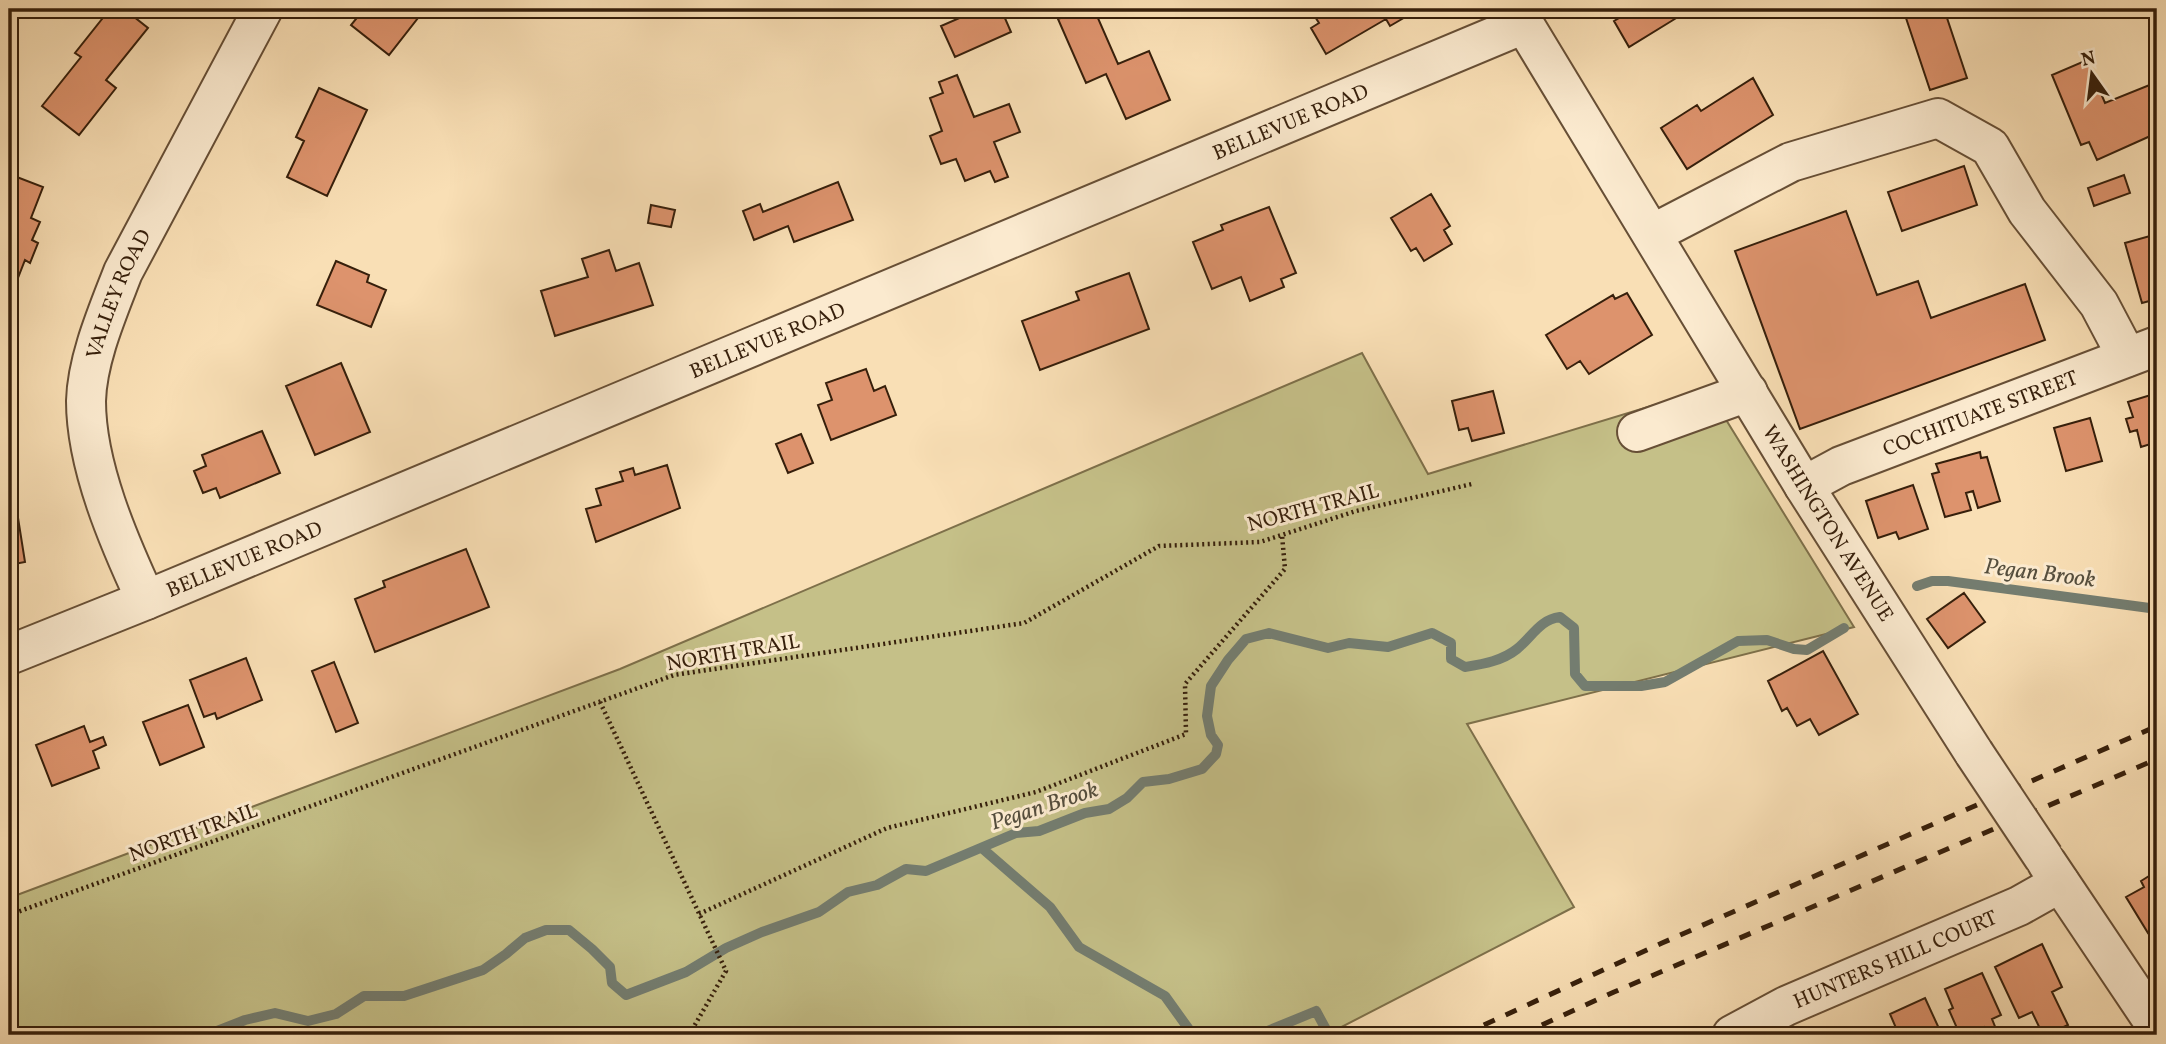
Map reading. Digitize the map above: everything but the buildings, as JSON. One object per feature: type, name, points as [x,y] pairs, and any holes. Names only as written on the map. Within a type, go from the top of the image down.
[{"type":"street","name":"VALLEY ROAD","points":[[146,600],[102,489],[90,442],[86,400],[93,361],[105,316],[123,272],[263,9]]},
{"type":"street","name":"BELLEVUE ROAD","points":[[9,655],[146,600],[1520,16]]},
{"type":"street","name":"WASHINGTON AVENUE","points":[[1520,16],[1804,486],[1974,753],[2157,1027]]},
{"type":"street","points":[[1652,234],[1791,162],[1938,118],[1990,147],[2027,211],[2099,304],[2142,352]]},
{"type":"street","name":"COCHITUATE STREET","points":[[1804,486],[1841,466],[2142,352]]},
{"type":"street","points":[[1637,432],[1748,393]]},
{"type":"street","name":"HUNTERS HILL COURT","points":[[1732,1035],[1786,1006],[2019,906],[2052,871]]},
{"type":"path","name":"NORTH TRAIL","points":[[9,915],[674,675],[1024,622],[1159,546],[1260,542],[1356,511],[1472,484]]},
{"type":"path","points":[[699,914],[887,828],[1036,792],[1186,734],[1185,684],[1285,569],[1282,535]]},
{"type":"path","points":[[600,702],[726,971],[689,1035]]},
{"type":"shaded area","points":[[1362,353],[1428,474],[1707,389],[1854,627],[1467,724],[1574,907],[1326,1035],[9,1035],[9,898],[620,669]]},
{"type":"waterway","name":"Pegan Brook","points":[[1917,586],[1932,581],[1948,581],[2157,609]]},
{"type":"waterway","name":"Pegan Brook","points":[[207,1035],[245,1020],[275,1013],[308,1021],[336,1014],[364,996],[404,996],[483,970],[525,938],[546,930],[569,930],[610,967],[612,983],[626,995],[686,972],[726,948],[819,912],[848,892],[877,885],[906,869],[926,871],[1016,833],[1039,831],[1085,813],[1109,809],[1127,798],[1143,782],[1169,779],[1202,769],[1216,754],[1218,745],[1211,735],[1207,716],[1211,686],[1246,639],[1269,633],[1328,648],[1349,643],[1388,647],[1432,633],[1451,643],[1451,659],[1465,667],[1505,656],[1517,649],[1541,625],[1560,617],[1574,628],[1575,674],[1585,686],[1641,686],[1665,682],[1738,641],[1767,640],[1794,649],[1807,650],[1844,628]]},
{"type":"waterway","points":[[983,849],[1050,907],[1079,947],[1165,996],[1193,1035]]},
{"type":"waterway","points":[[1258,1035],[1316,1011],[1329,1035]]},
{"type":"railway","points":[[1462,1035],[1662,943],[2157,726]]},
{"type":"railway","points":[[1520,1035],[2157,759]]}]
